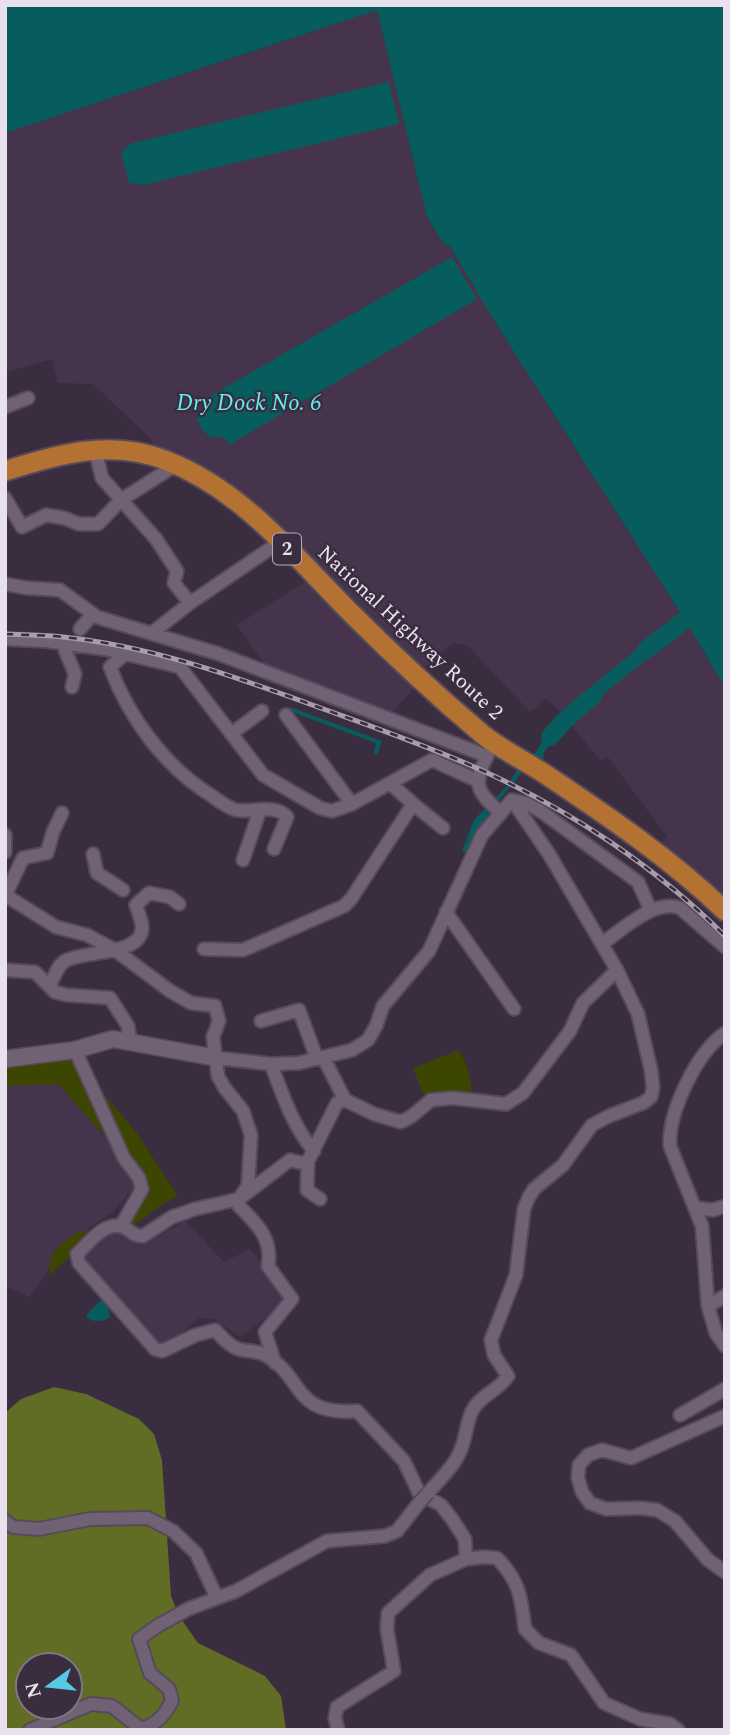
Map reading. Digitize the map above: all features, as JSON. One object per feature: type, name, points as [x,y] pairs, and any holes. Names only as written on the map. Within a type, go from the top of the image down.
[{"type":"highway","name":"National Highway Route 2","points":[[5,471],[60,454],[95,450],[130,451],[166,461],[203,478],[252,513],[491,750],[522,760],[604,814],[684,873],[725,911]]},
{"type":"street","points":[[5,407],[28,398]]},
{"type":"street","points":[[95,450],[102,478],[156,539],[177,572],[174,583],[190,603]]},
{"type":"street","points":[[5,498],[22,527],[46,515],[64,517],[79,524],[98,524],[121,500],[171,468],[166,461]]},
{"type":"street","points":[[152,633],[190,603],[281,542]]},
{"type":"street","points":[[5,584],[60,590],[92,615],[219,654],[491,750],[478,781],[479,792],[501,814]]},
{"type":"street","points":[[80,629],[92,615]]},
{"type":"street","points":[[5,639],[67,644],[180,667],[263,775],[276,785],[320,808],[332,811],[352,804],[432,760],[478,781]]},
{"type":"street","points":[[67,644],[65,650],[75,674],[72,687]]},
{"type":"street","points":[[125,654],[110,667],[121,695],[147,735],[176,769],[234,810],[283,811],[287,817],[274,849]]},
{"type":"street","points":[[231,734],[262,710]]},
{"type":"street","points":[[286,715],[352,804]]},
{"type":"street","points":[[390,783],[443,828]]},
{"type":"street","points":[[5,1059],[75,1050],[113,1039],[217,1058],[271,1064],[299,1063],[352,1050],[368,1040],[383,1006],[429,951],[482,835],[512,800]]},
{"type":"street","points":[[512,800],[526,803],[542,812],[638,882],[651,911]]},
{"type":"street","points":[[30,1730],[91,1704],[112,1706],[141,1729],[153,1725],[172,1701],[169,1689],[150,1673],[139,1639],[188,1609],[276,1572],[327,1541],[385,1536],[397,1531],[453,1465],[460,1453],[472,1410],[478,1402],[500,1387],[508,1376],[494,1355],[491,1340],[516,1275],[524,1209],[529,1197],[534,1189],[563,1165],[592,1125],[609,1115],[643,1103],[651,1097],[653,1088],[638,1014],[617,970],[549,854],[512,800]]},
{"type":"street","points":[[204,948],[243,950],[344,906],[413,804]]},
{"type":"street","points":[[243,860],[260,810]]},
{"type":"street","points":[[62,813],[47,853],[23,858],[5,896],[56,927],[87,935],[115,950],[170,991],[191,1003],[215,1006],[219,1021],[213,1037],[218,1076],[243,1111],[251,1135],[248,1186],[239,1199],[239,1206],[263,1231],[271,1252],[268,1266],[292,1299],[265,1332],[276,1364]]},
{"type":"street","points":[[5,835],[5,852]]},
{"type":"street","points":[[93,854],[97,873],[123,890]]},
{"type":"street","points":[[50,985],[62,962],[78,956],[130,946],[138,940],[142,925],[136,905],[149,893],[170,897],[179,904]]},
{"type":"street","points":[[603,943],[651,911],[672,905],[680,908],[725,947]]},
{"type":"street","points":[[446,912],[514,1009]]},
{"type":"street","points":[[5,970],[35,972],[55,992],[110,998],[128,1026],[130,1042]]},
{"type":"street","points":[[261,1021],[299,1010],[320,1058],[345,1100],[374,1114],[401,1122],[430,1100],[453,1098],[506,1104],[523,1093],[570,1031],[583,1003],[617,970]]},
{"type":"street","points":[[725,1033],[715,1040],[679,1097],[669,1134],[670,1146],[702,1226],[708,1306],[716,1333],[725,1346]]},
{"type":"street","points":[[75,1050],[124,1158],[139,1178],[142,1189],[121,1226]]},
{"type":"street","points":[[271,1064],[311,1156]]},
{"type":"street","points":[[320,1199],[307,1190],[311,1156],[337,1103],[345,1100]]},
{"type":"street","points":[[311,1156],[302,1163],[290,1160],[239,1199],[172,1217],[143,1236],[138,1237],[121,1226],[107,1227],[77,1254],[79,1264],[155,1349],[162,1351],[196,1335],[215,1330],[234,1348],[262,1353],[276,1364],[306,1401],[340,1412],[357,1411],[404,1461],[419,1493],[440,1505],[452,1519],[465,1539],[466,1559]]},
{"type":"street","points":[[696,1208],[713,1210],[725,1206]]},
{"type":"street","points":[[708,1306],[725,1296]]},
{"type":"street","points":[[244,1350],[268,1343]]},
{"type":"street","points":[[680,1415],[725,1389]]},
{"type":"street","points":[[725,1416],[631,1458],[602,1450],[589,1455],[579,1465],[578,1478],[582,1492],[590,1503],[606,1509],[657,1510],[676,1521],[708,1560],[725,1572]]},
{"type":"street","points":[[5,1521],[13,1527],[39,1529],[90,1519],[148,1518],[173,1531],[196,1553],[217,1598]]},
{"type":"street","points":[[338,1730],[335,1718],[337,1707],[394,1671],[387,1629],[388,1613],[430,1575],[466,1559],[483,1557],[497,1558],[512,1573],[522,1597],[524,1629],[539,1643],[571,1655],[604,1703],[640,1719],[670,1724],[678,1730]]},
{"type":"shaded area","points":[[377,10],[427,217],[444,244],[450,246],[725,687],[725,899],[661,844],[667,837],[608,757],[600,760],[559,710],[546,699],[530,712],[467,645],[453,643],[422,670],[226,481],[178,451],[154,446],[150,438],[93,384],[58,383],[52,359],[5,372],[5,133]]},
{"type":"shaded area","points":[[308,580],[417,685],[392,712],[266,666],[237,625]]},
{"type":"shaded area","points":[[459,1050],[469,1073],[471,1097],[423,1094],[413,1068]]},
{"type":"shaded area","points":[[72,1060],[105,1136],[58,1084],[5,1086],[5,1065]]},
{"type":"shaded area","points":[[92,1080],[136,1132],[178,1196],[131,1227],[128,1221],[146,1192],[125,1157]]},
{"type":"shaded area","points":[[58,1084],[105,1136],[135,1180],[134,1188],[112,1213],[86,1229],[97,1241],[114,1228],[142,1245],[185,1221],[224,1262],[250,1249],[289,1299],[240,1337],[214,1319],[199,1318],[165,1348],[158,1346],[82,1262],[81,1255],[56,1247],[49,1270],[29,1297],[5,1286],[5,1086]]},
{"type":"shaded area","points":[[82,1230],[89,1239],[50,1275],[54,1253]]},
{"type":"green space","points":[[54,1387],[86,1394],[139,1419],[154,1434],[162,1460],[171,1596],[179,1616],[198,1643],[265,1676],[281,1696],[286,1730],[5,1730],[5,1413],[21,1399]]},
{"type":"water","points":[[5,5],[725,5],[725,687],[450,246],[444,244],[427,217],[377,10],[5,133]]},
{"type":"water","points":[[389,82],[399,124],[143,185],[129,183],[121,152],[132,143]]},
{"type":"water","name":"Dry Dock No. 6","points":[[452,257],[477,299],[229,445],[224,437],[211,437],[203,431],[196,418],[207,407],[203,400]]},
{"type":"water","points":[[660,630],[669,641],[578,715],[569,705]]},
{"type":"water","points":[[290,707],[382,741],[377,755],[374,753],[376,743],[289,711]]},
{"type":"water","points":[[560,716],[567,724],[544,752],[543,760],[524,770],[491,810],[469,854],[462,851],[474,820],[507,786],[519,767],[536,752]]},
{"type":"water","points":[[100,1301],[108,1308],[110,1317],[98,1321],[87,1318],[87,1314]]},
{"type":"waterway","points":[[646,650],[685,620]]},
{"type":"waterway","points":[[550,737],[593,696]]},
{"type":"railway","points":[[5,634],[96,641],[161,655],[256,685],[461,761],[547,803],[610,842],[670,887],[725,936]]}]
